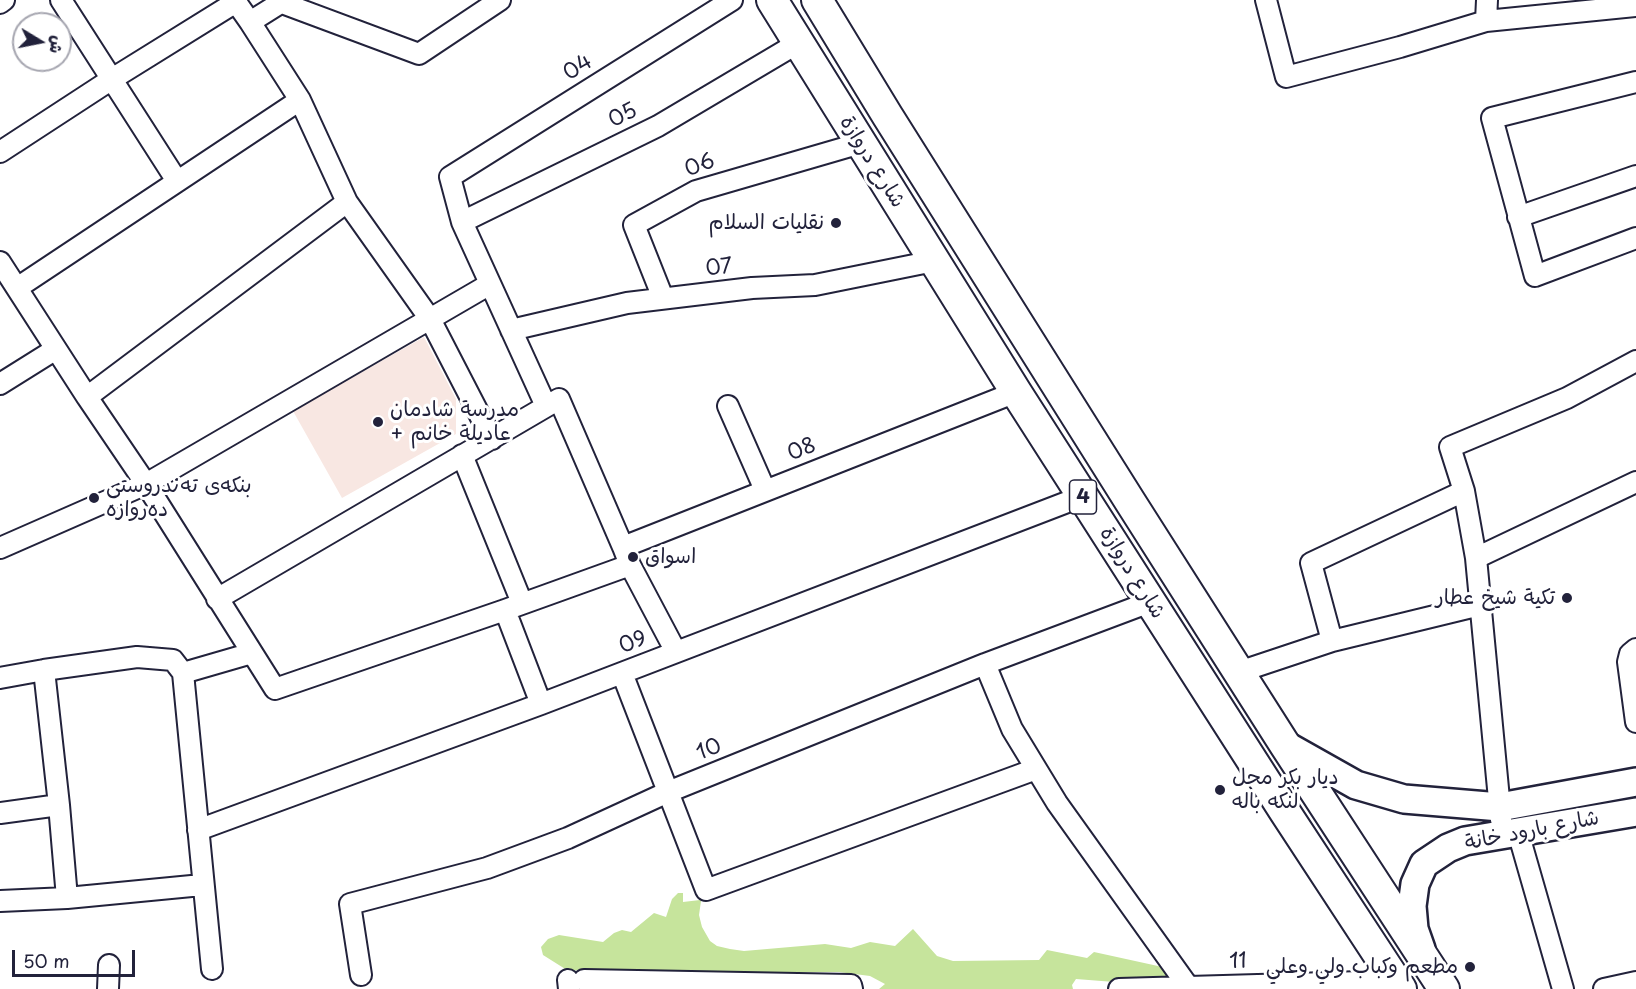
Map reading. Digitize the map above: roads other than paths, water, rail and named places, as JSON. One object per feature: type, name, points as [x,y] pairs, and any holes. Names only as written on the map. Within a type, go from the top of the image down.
[{"type":"main road","name":"شارع دروازة","points":[[772,0],[1016,392],[1285,812],[1399,985]]},
{"type":"main road","name":"شارع دروازة","points":[[817,0],[880,105],[1131,503],[1444,989]]},
{"type":"main road","points":[[1100,523],[1131,503]]},
{"type":"main road","name":"شارع بارود خانة","points":[[1285,745],[1356,785],[1404,799],[1500,807],[1636,782]]},
{"type":"main road","name":"شارع بارود خانة","points":[[1424,959],[1414,929],[1412,906],[1415,884],[1424,864],[1448,848],[1465,841],[1636,812]]},
{"type":"street","points":[[0,3],[4,0]]},
{"type":"street","points":[[62,0],[177,181]]},
{"type":"street","points":[[250,22],[284,1],[419,54],[500,0]]},
{"type":"street","name":"04","points":[[462,222],[450,177],[732,0]]},
{"type":"street","points":[[1266,0],[1287,77],[1486,21],[1636,6]]},
{"type":"street","points":[[1486,21],[1487,0]]},
{"type":"street","points":[[0,152],[235,1],[300,100],[347,202],[430,319],[492,439]]},
{"type":"street","name":"05","points":[[462,222],[658,126],[798,43]]},
{"type":"street","points":[[1636,82],[1492,118],[1535,276],[1636,238]]},
{"type":"street","points":[[17,288],[300,100]]},
{"type":"street","name":"06","points":[[663,298],[634,225],[696,191],[861,143]]},
{"type":"street","points":[[1518,217],[1636,176]]},
{"type":"street","points":[[87,397],[347,202]]},
{"type":"street","points":[[462,222],[546,406]]},
{"type":"street","name":"07","points":[[511,330],[627,303],[752,288],[815,285],[934,261]]},
{"type":"street","points":[[0,262],[146,484],[252,653],[183,673]]},
{"type":"street","points":[[0,548],[146,484],[490,284]]},
{"type":"street","points":[[0,384],[56,349]]},
{"type":"street","points":[[1563,989],[1511,833],[1500,807],[1476,558],[1464,491],[1450,447],[1567,398],[1636,361]]},
{"type":"street","name":"08","points":[[252,653],[275,689],[513,607],[765,490],[1016,392]]},
{"type":"street","points":[[217,599],[559,399],[626,556],[676,652]]},
{"type":"street","points":[[729,406],[765,490]]},
{"type":"street","points":[[462,455],[513,607],[541,704]]},
{"type":"street","points":[[1476,558],[1636,482]]},
{"type":"street","points":[[1332,641],[1311,563],[1464,491]]},
{"type":"street","name":"09","points":[[198,830],[541,704],[1083,496]]},
{"type":"street","name":"10","points":[[361,975],[350,904],[487,868],[568,838],[668,792],[985,664],[1150,602]]},
{"type":"street","points":[[1239,672],[1332,641],[1480,605]]},
{"type":"street","points":[[1636,649],[1630,654],[1628,662],[1636,722]]},
{"type":"street","points":[[0,678],[137,657],[173,660],[183,673],[212,969]]},
{"type":"street","points":[[985,664],[1012,729],[1057,803],[1190,988]]},
{"type":"street","points":[[44,670],[67,898]]},
{"type":"street","points":[[622,673],[706,890],[1036,769]]},
{"type":"street","points":[[0,813],[59,805]]},
{"type":"street","points":[[0,901],[67,898],[202,885]]},
{"type":"street","points":[[108,989],[109,965]]},
{"type":"street","points":[[1604,989],[1636,982]]},
{"type":"street","points":[[574,983],[851,985],[852,989]]},
{"type":"street","name":"11","points":[[1119,989],[1399,985]]},
{"type":"place","name":"نقليات السلام","points":[[836,223]]},
{"type":"place","name":"مدرسة شادمان + عاديلة خانم","points":[[378,422]]},
{"type":"place","name":"بنکەی تەندروستی دەروازە","points":[[94,498]]},
{"type":"place","name":"اسواق","points":[[633,557]]},
{"type":"place","name":"تكية شيخ عطار","points":[[1567,598]]},
{"type":"place","name":"ديار بكر محل لنكه باله","points":[[1220,790]]},
{"type":"place","name":"مطعم وكباب ولي وعلي","points":[[1470,967]]}]
